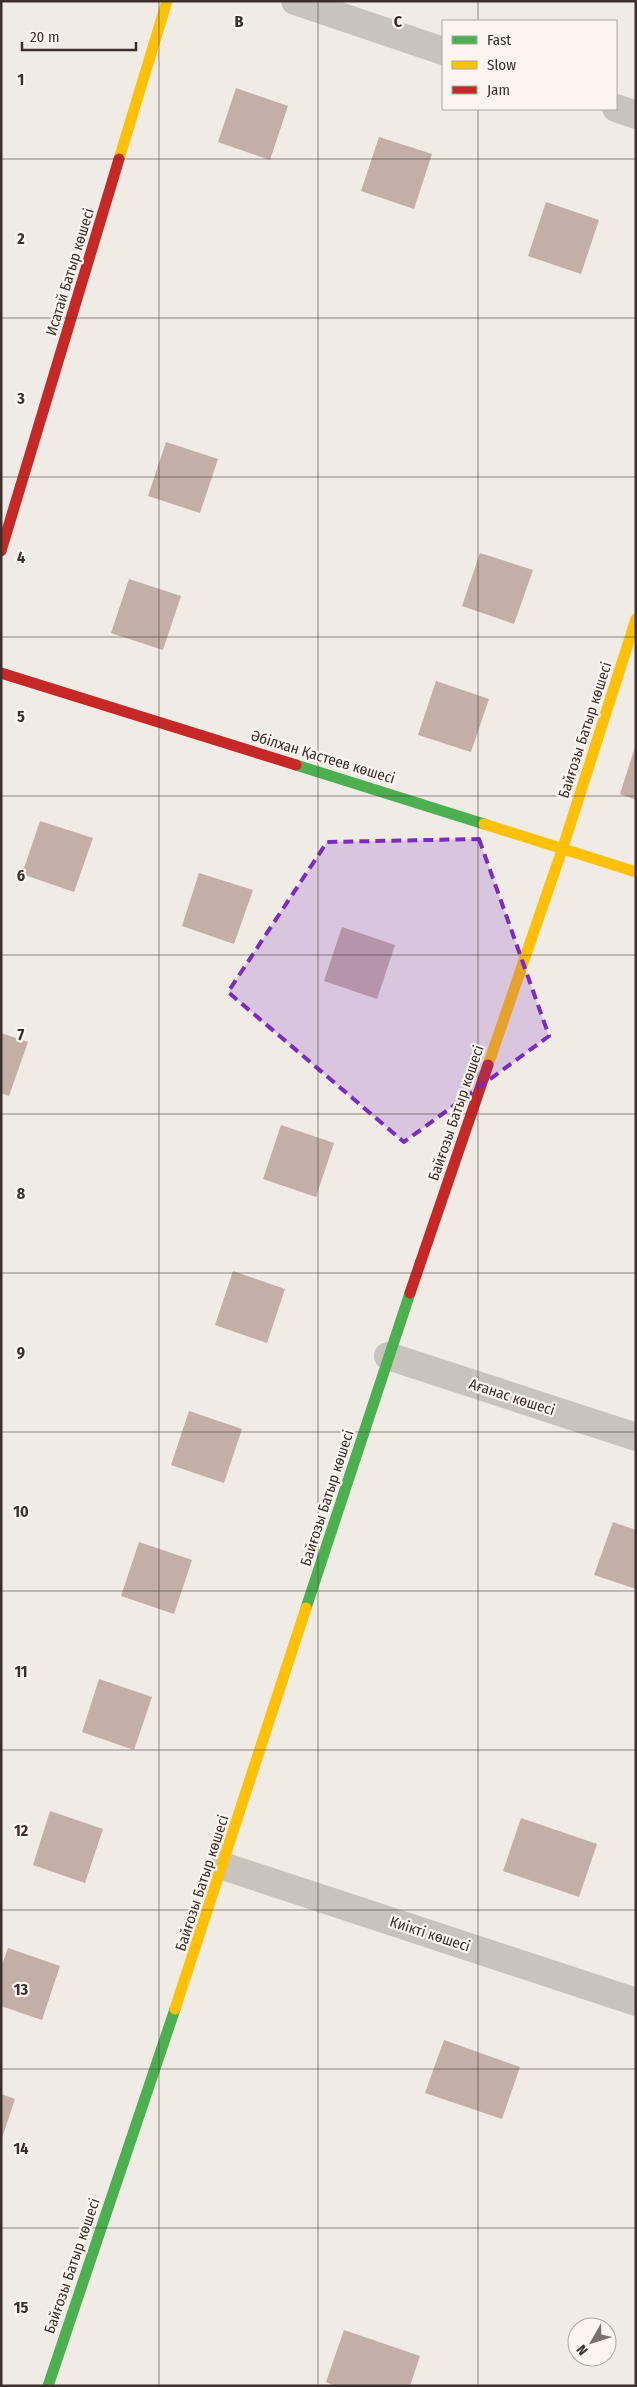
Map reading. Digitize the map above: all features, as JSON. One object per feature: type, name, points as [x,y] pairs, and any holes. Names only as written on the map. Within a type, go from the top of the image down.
[{"type":"street","name":"Исатай Батыр көшесі","points":[[1,551],[167,1]]},
{"type":"street","points":[[295,1],[442,51]]},
{"type":"street","points":[[617,108],[636,115]]},
{"type":"street","name":"Байғозы Батыр көшесі","points":[[48,2386],[223,1866],[388,1356],[563,847],[636,619]]},
{"type":"street","name":"Әбілхан Қастеев көшесі","points":[[1,673],[563,847],[636,872]]},
{"type":"street","name":"Ағанас көшесі","points":[[388,1356],[636,1437]]},
{"type":"street","name":"Киікті көшесі","points":[[223,1866],[636,2002]]},
{"type":"highlighted area","points":[[479,839],[549,1036],[404,1142],[228,992],[327,842]]},
{"type":"building","points":[[236,88],[288,106],[270,160],[218,142]]},
{"type":"building","points":[[379,137],[432,154],[414,209],[361,191]]},
{"type":"building","points":[[546,202],[599,220],[581,274],[528,256]]},
{"type":"building","points":[[166,442],[218,459],[200,513],[148,496]]},
{"type":"building","points":[[480,553],[533,570],[514,624],[462,606]]},
{"type":"building","points":[[129,579],[181,596],[163,650],[111,633]]},
{"type":"building","points":[[436,681],[489,699],[471,752],[418,735]]},
{"type":"building","points":[[636,747],[636,800],[620,794]]},
{"type":"building","points":[[40,821],[93,838],[74,892],[22,874]]},
{"type":"building","points":[[199,873],[253,890],[234,944],[182,926]]},
{"type":"building","points":[[342,927],[395,945],[377,999],[324,981]]},
{"type":"building","points":[[1,1033],[28,1042],[9,1096],[1,1093]]},
{"type":"building","points":[[281,1125],[334,1143],[316,1197],[263,1179]]},
{"type":"building","points":[[233,1271],[285,1289],[267,1343],[215,1325]]},
{"type":"building","points":[[189,1411],[242,1429],[224,1483],[171,1465]]},
{"type":"building","points":[[613,1522],[636,1530],[636,1589],[594,1575]]},
{"type":"building","points":[[139,1542],[192,1560],[174,1614],[121,1596]]},
{"type":"building","points":[[99,1679],[152,1697],[134,1750],[82,1732]]},
{"type":"building","points":[[50,1811],[103,1829],[85,1883],[33,1865]]},
{"type":"building","points":[[521,1818],[597,1844],[579,1897],[503,1871]]},
{"type":"building","points":[[8,1948],[60,1966],[42,2020],[1,2006],[1,1968]]},
{"type":"building","points":[[444,2040],[520,2067],[502,2119],[425,2093]]},
{"type":"building","points":[[1,2094],[15,2099],[2,2138],[1,2138]]},
{"type":"building","points":[[344,2330],[420,2356],[410,2386],[335,2386],[326,2382]]},
{"type":"traffic: fast","points":[[296,765],[484,824]]},
{"type":"traffic: fast","points":[[306,1608],[410,1293]]},
{"type":"traffic: fast","points":[[48,2386],[175,2009]]},
{"type":"traffic: slow","points":[[119,159],[167,1]]},
{"type":"traffic: slow","points":[[488,1065],[563,847],[636,619]]},
{"type":"traffic: slow","points":[[484,824],[636,872]]},
{"type":"traffic: slow","points":[[175,2009],[306,1608]]},
{"type":"traffic: jam","points":[[1,551],[119,159]]},
{"type":"traffic: jam","points":[[1,673],[296,765]]},
{"type":"traffic: jam","points":[[410,1293],[488,1065]]}]
